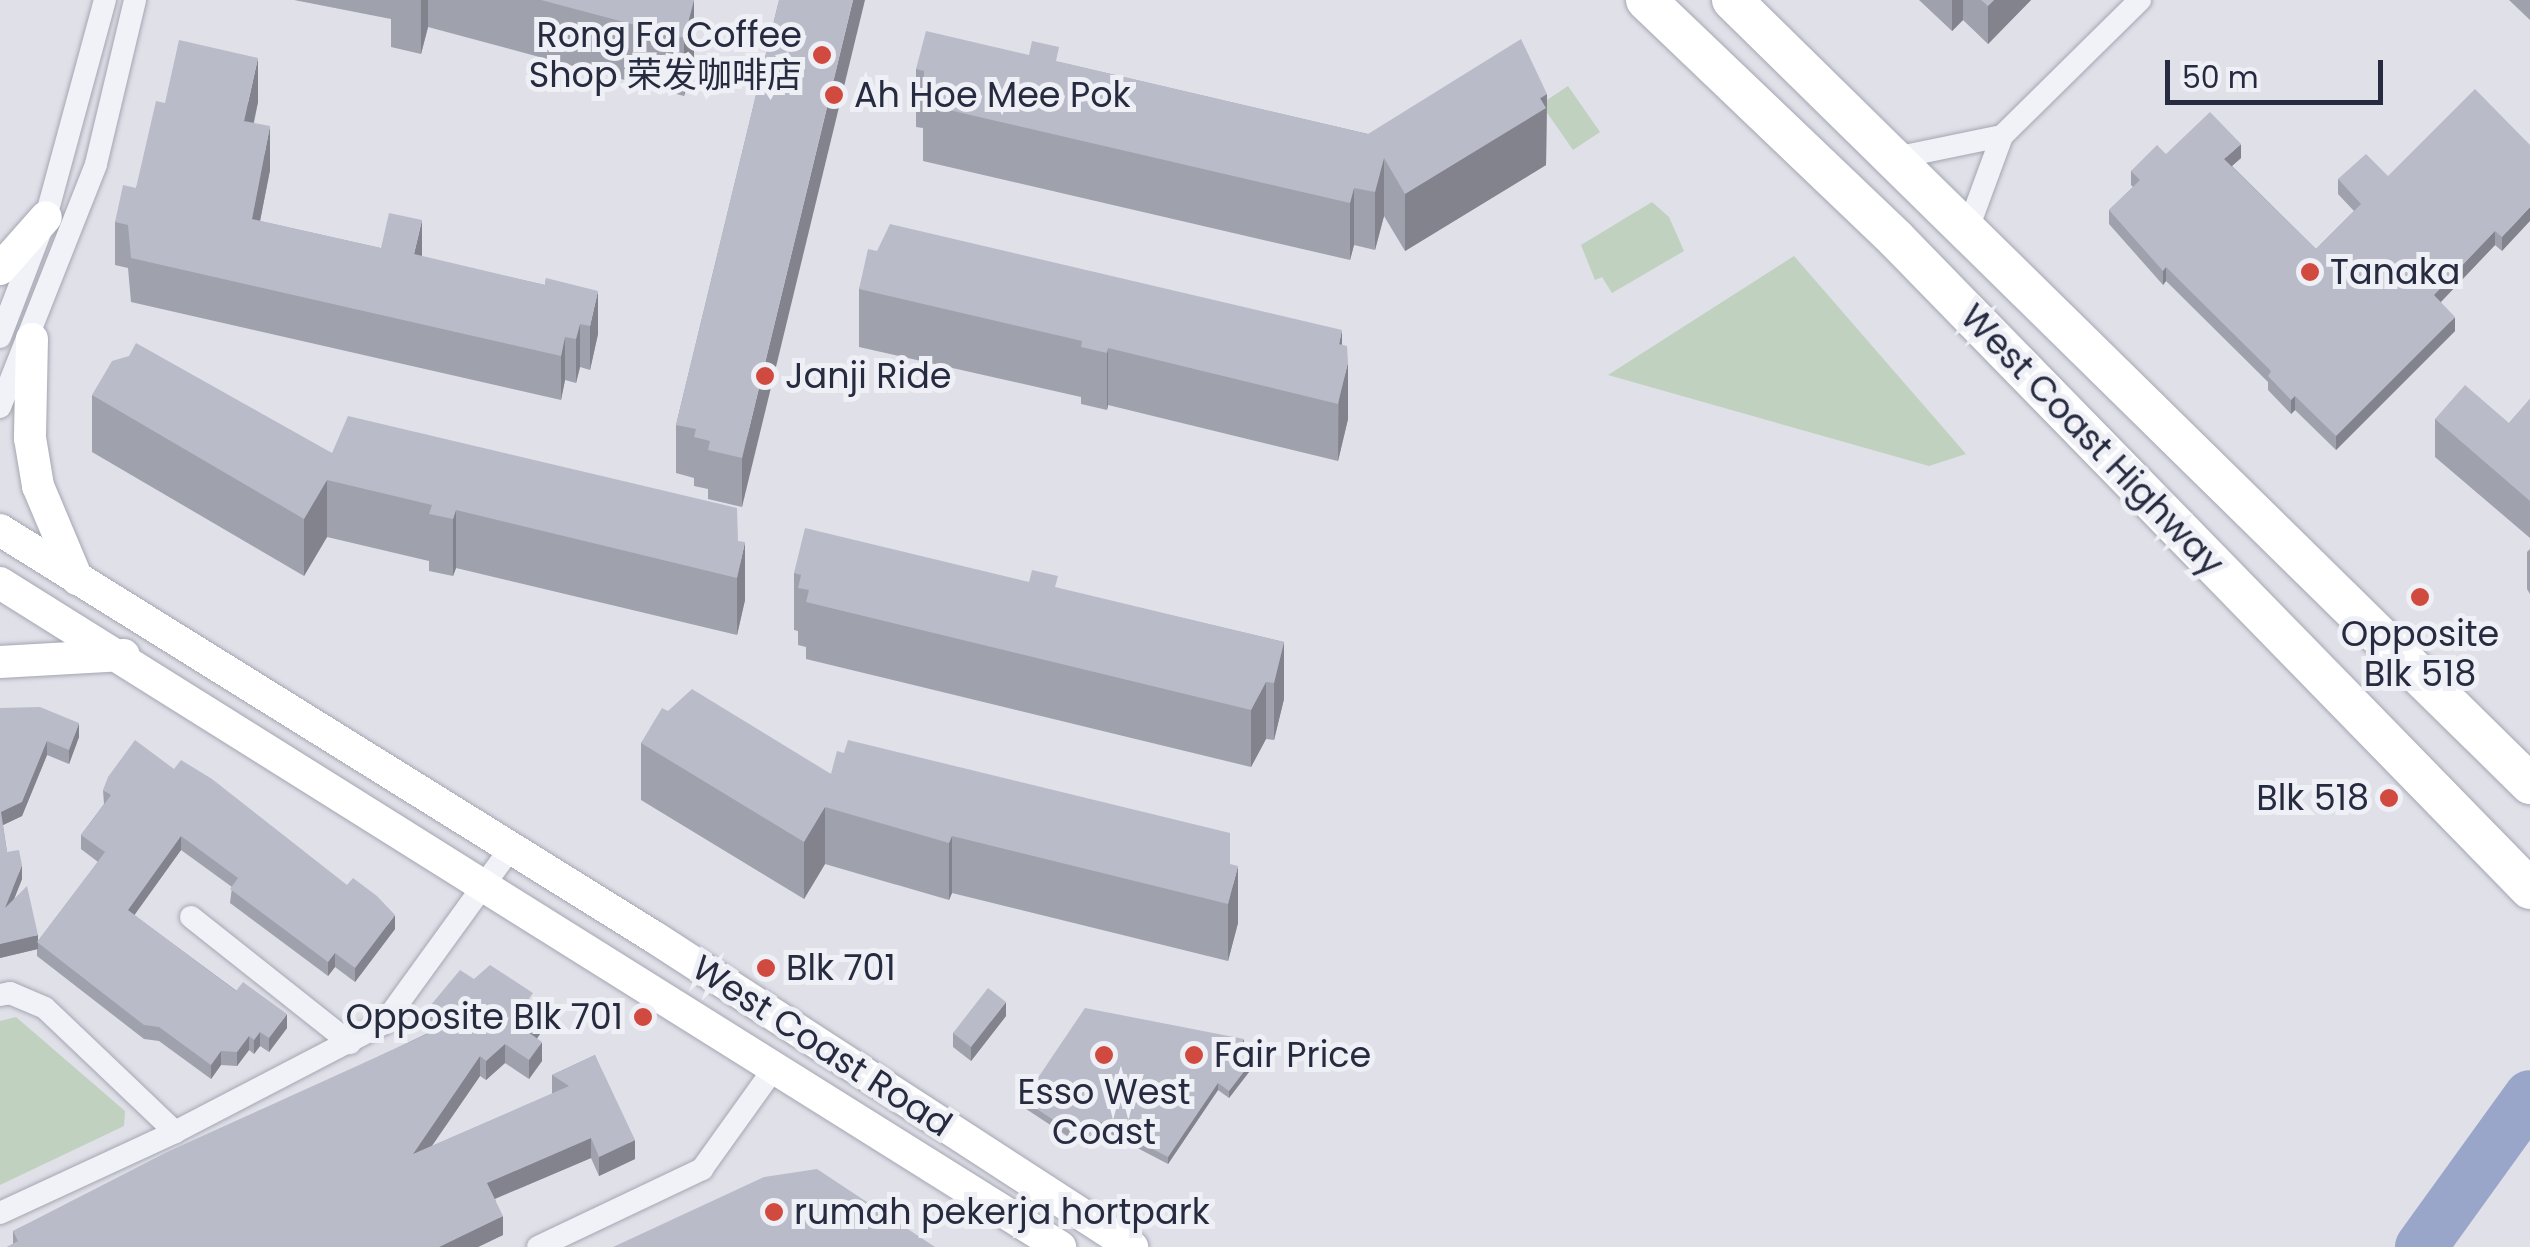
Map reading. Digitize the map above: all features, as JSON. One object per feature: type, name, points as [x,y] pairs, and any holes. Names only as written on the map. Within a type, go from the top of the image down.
[{"type":"highway","name":"West Coast Highway","points":[[1646,0],[1896,239],[2530,889]]},
{"type":"highway","name":"West Coast Highway","points":[[1732,0],[2530,784]]},
{"type":"main road","points":[[0,269],[46,217]]},
{"type":"main road","points":[[16,338],[38,486],[76,580]]},
{"type":"main road","name":"West Coast Road","points":[[0,530],[510,849],[1132,1247]]},
{"type":"main road","name":"West Coast Road","points":[[0,582],[124,655],[275,760],[1060,1247]]},
{"type":"main road","points":[[0,662],[124,655]]},
{"type":"main road","points":[[956,1183],[960,1162],[976,1145]]},
{"type":"street","points":[[0,407],[105,0]]},
{"type":"street","points":[[16,338],[104,140],[134,0]]},
{"type":"street","points":[[1966,234],[2002,136],[2140,0]]},
{"type":"street","points":[[1890,159],[2002,136]]},
{"type":"street","points":[[0,1213],[175,1132],[350,1043],[394,1012],[510,849]]},
{"type":"street","points":[[191,917],[350,1043]]},
{"type":"street","points":[[0,995],[10,993],[46,1008],[175,1132]]},
{"type":"street","points":[[538,1247],[702,1169],[775,1067]]},
{"type":"green space","points":[[1568,86],[1600,132],[1573,150],[1541,104]]},
{"type":"green space","points":[[1652,202],[1669,217],[1684,251],[1612,293],[1602,277],[1595,280],[1581,245]]},
{"type":"green space","points":[[1794,256],[1966,454],[1929,466],[1608,375]]},
{"type":"green space","points":[[16,1017],[125,1111],[124,1126],[0,1185],[0,1021]]},
{"type":"building","points":[[541,0],[694,0],[684,38]]},
{"type":"building","points":[[779,0],[853,0],[742,458],[708,450],[710,441],[694,437],[696,429],[676,425]]},
{"type":"building","points":[[926,31],[1029,55],[1032,41],[1059,47],[1056,61],[1368,134],[1521,39],[1547,94],[1540,98],[1546,108],[1405,194],[1384,158],[1375,192],[1354,188],[1350,203],[923,104],[924,71],[916,69]]},
{"type":"building","points":[[179,40],[258,58],[244,121],[270,126],[252,219],[381,248],[389,213],[422,220],[414,254],[545,285],[546,278],[598,291],[590,326],[580,324],[576,339],[565,337],[561,356],[131,258],[128,225],[115,222],[123,185],[136,188],[156,101],[165,103]]},
{"type":"building","name":"Tanaka","points":[[2475,89],[2530,145],[2530,207],[2502,237],[2495,231],[2434,295],[2455,317],[2336,436],[2295,396],[2291,400],[2268,376],[2271,371],[2166,267],[2163,271],[2109,210],[2140,180],[2131,171],[2157,145],[2166,154],[2210,112],[2241,144],[2224,159],[2316,249],[2361,204],[2338,179],[2366,154],[2388,176]]},
{"type":"building","points":[[890,224],[1342,330],[1339,344],[1347,346],[1348,362],[1338,404],[1108,348],[1107,353],[1081,347],[1082,341],[859,289],[868,249],[877,251]]},
{"type":"building","points":[[136,343],[332,453],[348,416],[737,508],[738,541],[745,542],[737,578],[456,510],[453,519],[429,514],[432,505],[327,480],[304,519],[92,395],[112,361],[129,356]]},
{"type":"building","points":[[2465,385],[2509,423],[2530,399],[2530,501],[2435,419]]},
{"type":"building","points":[[805,528],[1029,582],[1032,570],[1058,576],[1055,587],[1284,642],[1274,683],[1266,682],[1251,710],[806,602],[809,590],[798,588],[801,575],[794,573]]},
{"type":"building","points":[[692,689],[831,774],[837,751],[844,753],[848,740],[1230,833],[1230,864],[1238,866],[1228,904],[952,836],[949,843],[825,807],[804,842],[641,743],[662,708],[668,711]]},
{"type":"building","points":[[40,707],[79,723],[69,750],[47,741],[22,802],[1,812],[7,852],[19,850],[22,865],[5,908],[27,886],[38,935],[0,944],[0,708]]},
{"type":"building","points":[[135,740],[174,769],[181,760],[212,779],[347,885],[353,878],[395,915],[355,968],[335,953],[328,962],[230,889],[238,878],[181,836],[128,910],[236,991],[243,982],[287,1014],[269,1038],[260,1032],[254,1040],[249,1036],[237,1052],[221,1051],[211,1065],[159,1027],[144,1025],[37,942],[105,852],[81,835],[111,795],[103,790],[108,777]]},
{"type":"building","points":[[490,965],[533,993],[527,1002],[542,1012],[528,1032],[542,1042],[529,1060],[505,1044],[486,1061],[480,1056],[413,1154],[569,1086],[552,1075],[595,1055],[635,1140],[599,1157],[591,1138],[487,1183],[503,1216],[439,1247],[7,1247],[18,1241],[13,1231],[167,1152],[445,1026],[425,1012],[460,970],[474,979]]},
{"type":"building","points":[[988,988],[1006,1002],[971,1047],[953,1033]]},
{"type":"building","name":"Esso West Coast","points":[[1085,1008],[1244,1039],[1234,1056],[1249,1065],[1229,1091],[1218,1083],[1168,1157],[1101,1122],[1087,1142],[1023,1100]]},
{"type":"building","points":[[817,1169],[935,1247],[613,1247],[764,1177]]},
{"type":"waterway","points":[[2421,1247],[2530,1096]]},
{"type":"place","name":"Rong Fa Coffee Shop 荣发咖啡店","points":[[822,55]]},
{"type":"place","name":"Ah Hoe Mee Pok","points":[[834,95]]},
{"type":"place","name":"Tanaka","points":[[2310,272]]},
{"type":"place","name":"Janji Ride","points":[[765,376]]},
{"type":"place","name":"Opposite Blk 518","points":[[2420,597]]},
{"type":"place","name":"Blk 518","points":[[2389,798]]},
{"type":"place","name":"Blk 701","points":[[766,968]]},
{"type":"place","name":"Opposite Blk 701","points":[[643,1017]]},
{"type":"place","name":"Esso West Coast","points":[[1104,1055]]},
{"type":"place","name":"Fair Price","points":[[1194,1055]]},
{"type":"place","name":"rumah pekerja hortpark","points":[[774,1212]]}]
